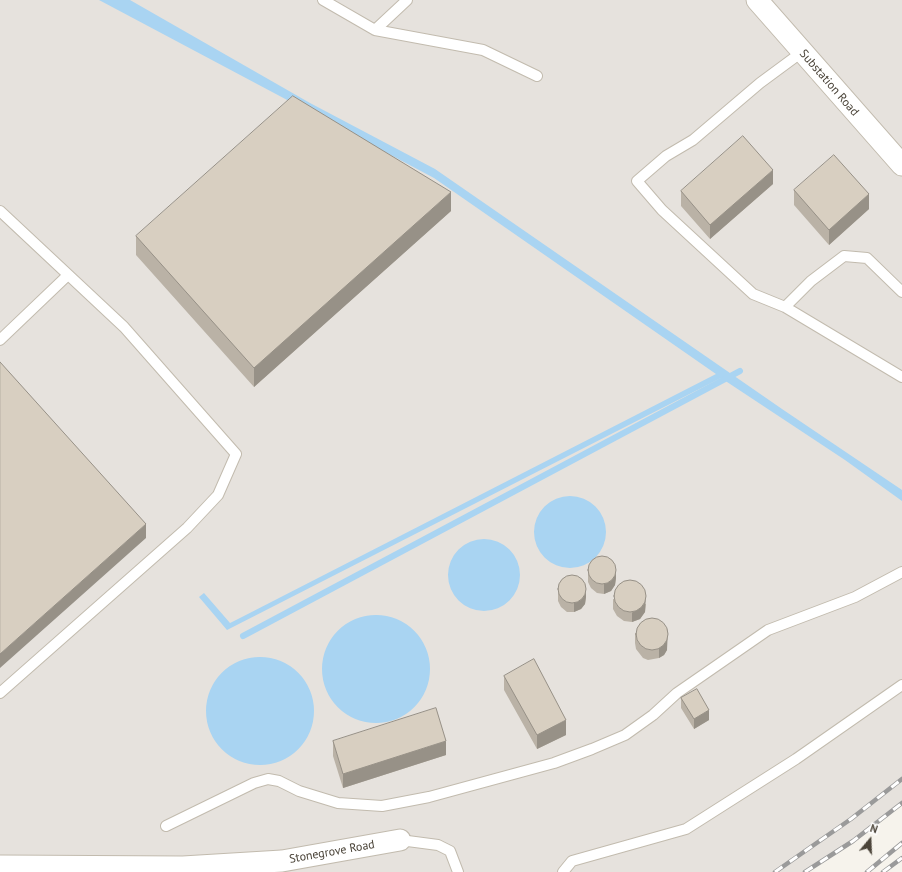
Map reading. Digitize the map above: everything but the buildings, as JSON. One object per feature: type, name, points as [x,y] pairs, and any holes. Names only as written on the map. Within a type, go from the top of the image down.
[{"type":"street","name":"Substation Road","points":[[756,0],[902,165]]},
{"type":"street","name":"Stonegrove Road","points":[[0,866],[183,868],[282,861],[400,840]]},
{"type":"lane","points":[[323,0],[375,30],[483,50],[537,76]]},
{"type":"lane","points":[[375,30],[408,0]]},
{"type":"lane","points":[[802,52],[760,83],[693,140],[666,156],[637,181],[662,210],[753,294],[785,307],[902,377]]},
{"type":"lane","points":[[0,211],[124,327],[236,454],[218,495],[187,528],[0,693]]},
{"type":"lane","points":[[785,307],[811,281],[844,256],[867,258],[902,292]]},
{"type":"lane","points":[[0,340],[68,275]]},
{"type":"lane","points":[[166,826],[254,783],[268,779],[279,781],[299,792],[338,803],[382,806],[429,797],[554,762],[592,749],[625,734],[653,715],[677,693],[768,630],[855,597],[902,572]]},
{"type":"lane","points":[[563,872],[572,861],[686,829],[796,759],[902,685]]},
{"type":"lane","points":[[400,840],[438,845],[450,851],[458,872]]},
{"type":"shaded area","points":[[0,0],[902,0],[902,803],[853,841],[805,872],[0,872]]},
{"type":"water","points":[[99,0],[130,0],[310,103],[435,169],[782,409],[902,490],[902,501],[845,460],[721,378],[227,630],[199,597],[204,593],[230,623],[716,374],[434,178]]},
{"type":"water","points":[[570,496],[590,502],[600,512],[606,532],[600,552],[590,562],[570,568],[550,562],[540,552],[534,532],[540,512],[550,502]]},
{"type":"water","points":[[484,539],[504,545],[514,555],[520,575],[514,595],[504,605],[484,611],[464,605],[454,595],[448,575],[454,555],[464,545]]},
{"type":"water","points":[[376,615],[397,619],[414,631],[426,648],[430,669],[426,690],[414,707],[397,719],[376,723],[355,719],[338,707],[326,690],[322,669],[326,648],[338,631],[355,619]]},
{"type":"water","points":[[260,657],[281,661],[298,673],[310,690],[314,711],[310,732],[298,749],[281,761],[260,765],[239,761],[222,749],[210,732],[206,711],[210,690],[222,673],[239,661]]},
{"type":"waterway","points":[[243,636],[740,371]]},
{"type":"railway","points":[[775,872],[851,819],[902,779]]},
{"type":"railway","points":[[805,872],[853,841],[902,803]]},
{"type":"railway","points":[[867,872],[902,843]]},
{"type":"railway","points":[[883,872],[902,858]]}]
